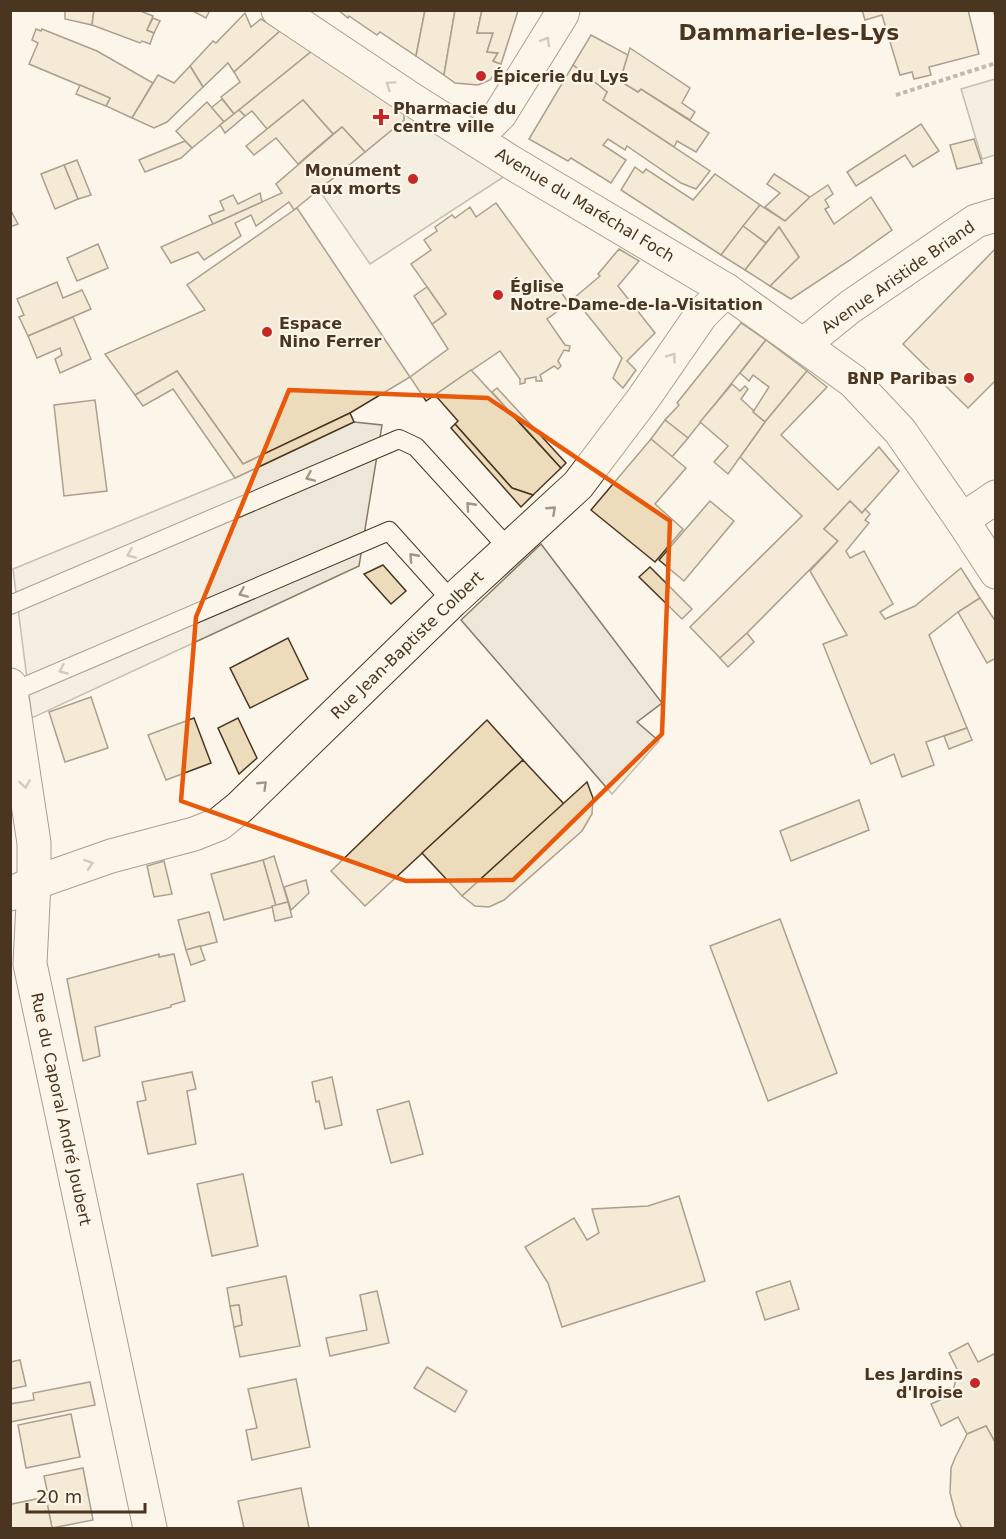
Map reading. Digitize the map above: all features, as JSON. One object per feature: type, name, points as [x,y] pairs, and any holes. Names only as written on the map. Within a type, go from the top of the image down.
[{"type":"street","name":"Avenue du Maréchal Foch","points":[[278,10],[411,99],[520,168],[726,290],[853,381],[900,431],[996,572]]},
{"type":"street","points":[[475,139],[500,114],[563,10]]},
{"type":"street","name":"Avenue Aristide Briand","points":[[803,345],[850,307],[976,221],[996,215]]},
{"type":"street","name":"Rue Jean-Baptiste Colbert","points":[[22,889],[111,856],[194,834],[219,824],[240,807],[452,601],[578,485],[643,399],[701,315],[726,290]]},
{"type":"street","points":[[962,520],[996,497]]},
{"type":"street","name":"Rue du Caporal André Joubert","points":[[11,688],[34,843],[22,889],[30,964],[150,1528]]},
{"type":"lane","points":[[10,605],[399,439],[416,447],[509,549]]},
{"type":"lane","points":[[11,688],[389,531],[452,601]]},
{"type":"path","points":[[994,10],[996,16]]},
{"type":"path","points":[[896,95],[996,63]]},
{"type":"highlighted area","points":[[289,390],[488,398],[670,521],[662,734],[513,880],[406,881],[181,801],[196,617]]},
{"type":"shaded area","points":[[995,79],[995,155],[982,159],[961,89]]},
{"type":"shaded area","points":[[404,110],[505,176],[370,264],[319,190],[404,120]]},
{"type":"shaded area","points":[[354,422],[382,425],[359,566],[32,718],[13,569],[235,478]]},
{"type":"shaded area","points":[[541,544],[662,703],[637,722],[659,741],[612,794],[461,620]]},
{"type":"building","points":[[65,10],[94,10],[92,25],[65,19]]},
{"type":"building","points":[[94,10],[138,10],[153,16],[147,30],[154,33],[150,44],[142,41],[140,43],[92,25]]},
{"type":"building","points":[[191,10],[210,10],[206,18]]},
{"type":"building","points":[[338,10],[425,10],[416,56],[380,32],[377,35]]},
{"type":"building","points":[[425,10],[455,10],[444,75],[416,56]]},
{"type":"building","points":[[455,10],[482,10],[477,33],[493,33],[487,52],[498,53],[493,61],[501,64],[490,80],[478,85],[455,83],[444,75]]},
{"type":"building","points":[[482,10],[518,11],[501,64],[493,61],[498,53],[487,52],[493,33],[477,33]]},
{"type":"building","points":[[862,10],[968,10],[979,54],[929,67],[931,75],[914,79],[912,72],[900,75],[882,15],[865,20]]},
{"type":"building","points":[[245,13],[251,27],[261,19],[280,31],[234,72],[228,63],[203,87],[190,66],[213,41],[216,43]]},
{"type":"building","points":[[153,18],[160,21],[154,33],[147,30]]},
{"type":"building","points":[[36,29],[41,31],[42,29],[97,51],[153,83],[132,118],[106,106],[110,98],[29,64],[38,43],[32,40]]},
{"type":"building","points":[[280,31],[312,51],[234,114],[221,97],[240,82],[234,72]]},
{"type":"building","points":[[591,35],[628,55],[620,81],[638,92],[641,89],[709,133],[696,152],[677,141],[674,147],[603,100],[607,92],[573,65]]},
{"type":"building","points":[[630,48],[690,88],[682,103],[695,112],[690,120],[641,89],[638,92],[620,81]]},
{"type":"building","points":[[312,51],[404,110],[404,120],[365,152],[342,127],[333,134],[303,100],[267,129],[252,111],[245,116],[239,110]]},
{"type":"building","points":[[573,65],[607,92],[603,100],[710,171],[696,189],[681,183],[627,146],[625,150],[608,139],[603,145],[626,160],[611,183],[571,158],[568,161],[529,139]]},
{"type":"building","points":[[190,66],[203,87],[167,122],[154,128],[132,118],[158,75],[174,83]]},
{"type":"building","points":[[80,85],[110,98],[106,106],[76,94]]},
{"type":"building","points":[[222,99],[234,114],[224,122],[211,108]]},
{"type":"building","points":[[303,100],[333,134],[298,164],[276,138],[254,155],[246,146]]},
{"type":"building","points":[[207,102],[224,122],[192,148],[176,131]]},
{"type":"building","points":[[239,110],[245,116],[225,133],[220,125]]},
{"type":"building","points":[[921,124],[939,151],[913,167],[905,155],[856,186],[847,172]]},
{"type":"building","points":[[342,127],[365,152],[294,210],[289,202],[256,226],[251,215],[235,223],[241,236],[204,260],[198,252],[171,263],[161,247],[282,193],[276,184]]},
{"type":"building","points":[[974,139],[982,163],[957,169],[950,145]]},
{"type":"building","points":[[185,141],[192,148],[181,158],[145,172],[139,160]]},
{"type":"building","points":[[77,160],[91,195],[78,199],[64,165]]},
{"type":"building","points":[[64,165],[78,199],[55,209],[41,174]]},
{"type":"building","points":[[635,167],[643,173],[646,169],[693,200],[715,174],[760,205],[721,255],[621,190]]},
{"type":"building","points":[[774,174],[810,197],[785,221],[765,207],[780,193],[767,184]]},
{"type":"building","points":[[828,185],[833,194],[825,200],[829,207],[825,209],[834,224],[871,197],[892,230],[791,299],[770,286],[799,257],[779,227],[766,243],[743,226],[760,205],[785,221],[810,197]]},
{"type":"building","points":[[260,193],[262,202],[213,224],[209,216],[224,210],[220,201],[233,195],[238,204]]},
{"type":"building","name":"Église Notre-Dame-de-la-Visitation","points":[[496,203],[569,303],[547,319],[565,345],[570,346],[569,351],[564,350],[558,361],[561,366],[558,369],[554,366],[540,375],[542,381],[536,381],[536,377],[525,379],[525,383],[520,384],[520,379],[500,351],[426,401],[410,377],[448,349],[432,324],[446,314],[411,264],[431,250],[424,240],[437,231],[435,227],[452,215],[455,218],[470,207],[476,217]]},
{"type":"building","name":"Espace Nino Ferrer","points":[[297,208],[410,377],[350,413],[243,464],[177,371],[135,395],[105,354],[205,310],[187,285]]},
{"type":"building","points":[[10,209],[18,224],[10,227]]},
{"type":"building","points":[[743,226],[766,243],[745,270],[721,255]]},
{"type":"building","points":[[779,227],[799,257],[770,286],[745,270]]},
{"type":"building","points":[[98,244],[108,268],[77,281],[67,258]]},
{"type":"building","points":[[996,248],[996,380],[968,408],[903,344]]},
{"type":"building","points":[[619,249],[639,261],[618,286],[655,333],[627,361],[636,370],[623,388],[613,378],[622,358],[574,298],[600,276],[598,274]]},
{"type":"building","points":[[57,282],[63,298],[82,290],[91,309],[28,336],[19,317],[24,315],[17,299]]},
{"type":"building","points":[[427,287],[446,314],[432,324],[414,296]]},
{"type":"building","points":[[73,317],[91,359],[60,373],[55,359],[62,355],[60,348],[37,358],[28,336]]},
{"type":"building","points":[[741,323],[766,340],[688,438],[665,420]]},
{"type":"building","points":[[766,340],[807,371],[765,422],[753,412],[769,387],[753,375],[749,381],[740,373]]},
{"type":"building","points":[[471,370],[561,468],[533,495],[512,488],[455,424],[458,421],[435,395]]},
{"type":"building","points":[[177,371],[243,464],[350,413],[354,422],[235,478],[173,389],[143,406],[135,395]]},
{"type":"building","points":[[807,371],[827,387],[781,435],[838,490],[879,447],[899,471],[862,513],[850,501],[824,529],[838,541],[720,658],[690,627],[802,516],[740,457]]},
{"type":"building","points":[[732,384],[740,391],[745,386],[748,389],[741,399],[765,422],[728,474],[714,462],[728,446],[700,422]]},
{"type":"building","points":[[497,388],[566,463],[561,468],[492,392]]},
{"type":"building","points":[[95,400],[107,491],[64,496],[54,405]]},
{"type":"building","points":[[665,420],[688,438],[672,457],[651,439]]},
{"type":"building","points":[[455,424],[512,488],[533,495],[521,507],[451,428]]},
{"type":"building","points":[[651,439],[686,468],[655,504],[683,529],[655,562],[591,510]]},
{"type":"building","points":[[710,501],[734,521],[684,581],[659,560]]},
{"type":"building","points":[[850,501],[862,513],[865,509],[870,514],[865,520],[869,523],[846,551],[850,558],[864,551],[893,604],[880,612],[885,619],[915,606],[961,568],[980,598],[929,635],[967,728],[926,742],[934,765],[902,777],[894,754],[871,764],[823,644],[847,635],[810,571],[838,541],[824,529]]},
{"type":"building","points":[[383,565],[406,591],[391,604],[364,574]]},
{"type":"building","points":[[650,567],[692,609],[682,619],[639,577]]},
{"type":"building","points":[[980,598],[996,622],[996,658],[987,663],[958,612]]},
{"type":"building","points":[[747,633],[754,642],[728,667],[720,658]]},
{"type":"building","points":[[288,638],[308,679],[250,708],[230,668]]},
{"type":"building","points":[[91,697],[108,748],[65,762],[49,712]]},
{"type":"building","points":[[194,718],[211,763],[166,780],[148,735]]},
{"type":"building","points":[[238,718],[257,758],[239,774],[218,728]]},
{"type":"building","points":[[487,720],[523,760],[365,906],[331,871]]},
{"type":"building","points":[[967,728],[972,740],[949,749],[944,736]]},
{"type":"building","points":[[523,760],[564,804],[462,896],[422,853]]},
{"type":"building","points":[[587,782],[593,798],[592,814],[582,831],[504,900],[489,907],[475,906],[462,896]]},
{"type":"building","points":[[859,800],[869,830],[791,861],[780,831]]},
{"type":"building","points":[[274,856],[288,902],[276,906],[263,860]]},
{"type":"building","points":[[263,860],[276,906],[224,920],[211,874]]},
{"type":"building","points":[[164,861],[172,894],[154,897],[147,866]]},
{"type":"building","points":[[306,880],[309,893],[291,910],[284,887]]},
{"type":"building","points":[[288,902],[292,917],[275,921],[272,906]]},
{"type":"building","points":[[209,912],[217,942],[186,950],[178,920]]},
{"type":"building","points":[[780,919],[837,1073],[768,1101],[710,946]]},
{"type":"building","points":[[200,946],[205,960],[191,965],[186,950]]},
{"type":"building","points":[[159,954],[159,957],[174,954],[185,1001],[171,1005],[171,1007],[95,1027],[100,1056],[83,1061],[67,979]]},
{"type":"building","points":[[192,1072],[196,1089],[187,1091],[196,1144],[148,1154],[137,1102],[146,1100],[142,1082]]},
{"type":"building","points":[[332,1077],[342,1125],[325,1129],[312,1082]]},
{"type":"building","points":[[409,1101],[423,1154],[391,1163],[377,1110]]},
{"type":"building","points":[[243,1174],[258,1246],[212,1256],[197,1184]]},
{"type":"building","points":[[679,1196],[705,1281],[562,1327],[548,1283],[525,1247],[574,1218],[587,1240],[599,1233],[592,1209],[648,1206]]},
{"type":"building","points":[[286,1276],[300,1346],[240,1357],[234,1327],[242,1325],[239,1305],[230,1306],[227,1288]]},
{"type":"building","points":[[790,1281],[799,1309],[765,1320],[756,1292]]},
{"type":"building","points":[[377,1291],[389,1343],[330,1356],[326,1338],[367,1330],[360,1295]]},
{"type":"building","points":[[239,1305],[242,1325],[234,1327],[230,1306]]},
{"type":"building","name":"Les Jardins d'Iroise","points":[[968,1343],[978,1362],[996,1353],[996,1444],[986,1426],[967,1434],[958,1417],[941,1426],[931,1404],[952,1395],[958,1371],[949,1353]]},
{"type":"building","points":[[20,1360],[26,1386],[10,1389],[10,1362]]},
{"type":"building","points":[[427,1367],[467,1391],[455,1412],[414,1388]]},
{"type":"building","points":[[296,1379],[310,1447],[252,1460],[246,1430],[257,1428],[248,1389]]},
{"type":"building","points":[[90,1382],[95,1405],[10,1422],[10,1404],[34,1400],[33,1393]]},
{"type":"building","points":[[71,1414],[80,1457],[26,1468],[18,1425]]},
{"type":"building","points":[[986,1426],[996,1444],[996,1528],[962,1528],[950,1493],[951,1468],[967,1434]]},
{"type":"building","points":[[83,1468],[93,1520],[52,1528],[44,1490],[47,1490],[44,1476]]},
{"type":"building","points":[[301,1488],[309,1528],[244,1528],[238,1501]]},
{"type":"building","points":[[46,1497],[52,1528],[10,1528],[12,1504]]},
{"type":"place","name":"Épicerie du Lys","points":[[481,76]]},
{"type":"place","name":"Pharmacie du centre ville","points":[[381,117]]},
{"type":"place","name":"Monument aux morts","points":[[413,179]]},
{"type":"place","name":"Église Notre-Dame-de-la-Visitation","points":[[498,295]]},
{"type":"place","name":"Espace Nino Ferrer","points":[[267,332]]},
{"type":"place","name":"BNP Paribas","points":[[969,378]]},
{"type":"place","name":"Les Jardins d'Iroise","points":[[975,1383]]},
{"type":"district","name":"Dammarie-les-Lys","points":[[789,32]]}]
